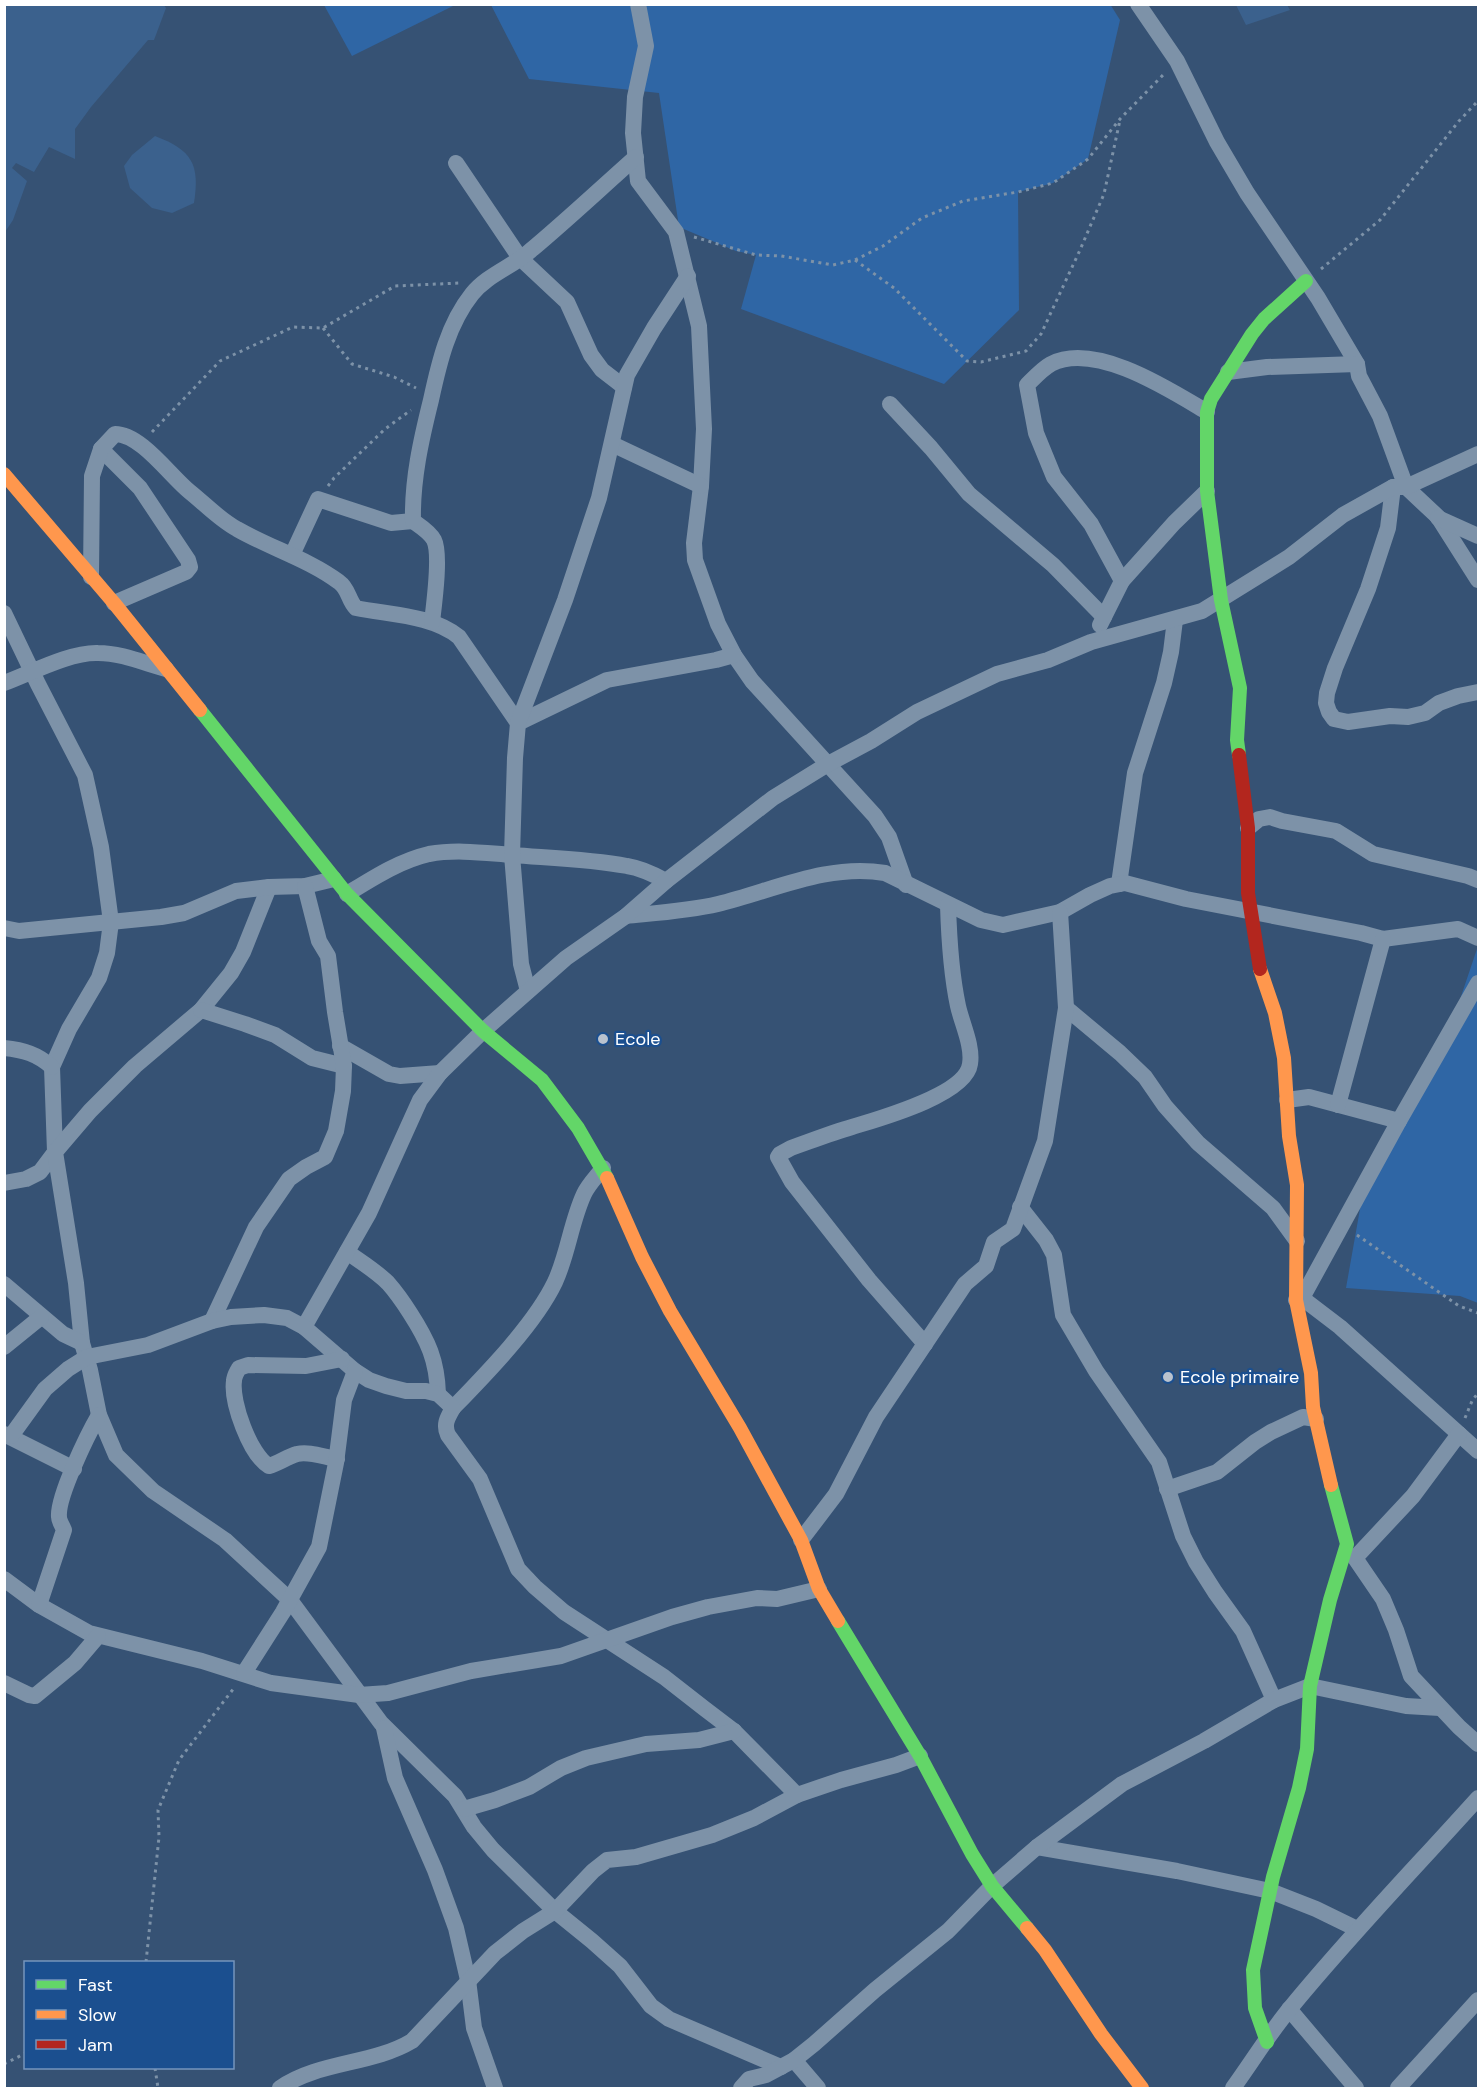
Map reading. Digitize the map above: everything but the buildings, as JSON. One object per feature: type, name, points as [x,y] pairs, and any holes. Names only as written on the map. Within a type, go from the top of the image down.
[{"type":"street","points":[[638,4],[645,46],[635,97],[633,133],[638,182],[676,232],[688,276],[699,336],[704,429],[694,543],[695,560],[718,624],[734,655],[752,681],[880,823],[889,837],[906,885]]},
{"type":"street","points":[[1138,4],[1177,61],[1217,142],[1246,193],[1324,308],[1357,363],[1359,376],[1380,417],[1400,487],[1368,589],[1327,693],[1329,712],[1334,719],[1348,722],[1390,716],[1408,717],[1425,713],[1439,703],[1458,696],[1479,692]]},
{"type":"street","points":[[412,521],[420,446],[443,348],[471,294],[520,258],[636,157]]},
{"type":"street","points":[[456,163],[520,258],[563,297],[591,355],[602,370],[624,387]]},
{"type":"street","points":[[528,991],[521,964],[512,855],[518,723],[599,498],[627,375],[634,360],[688,276]]},
{"type":"street","points":[[1306,281],[1264,319],[1252,334],[1211,399],[1207,412],[1207,491],[1221,600],[1240,688],[1237,740],[1248,828],[1248,884],[1251,911],[1262,978],[1275,1013],[1284,1058],[1289,1136],[1297,1185],[1299,1299],[1316,1419],[1327,1471],[1351,1551],[1383,1599],[1411,1677],[1479,1744]]},
{"type":"street","points":[[1122,581],[1091,524],[1054,477],[1036,433],[1027,385],[1053,363],[1080,358],[1108,362],[1144,377],[1207,412]]},
{"type":"street","points":[[1228,372],[1357,363]]},
{"type":"street","points":[[890,404],[969,494],[1053,565],[1104,617]]},
{"type":"street","points":[[92,577],[92,476],[101,449],[116,434],[128,436],[140,444],[182,486],[235,528],[292,555],[340,582],[348,591],[356,608],[432,622],[451,631],[459,637],[518,723]]},
{"type":"street","points":[[612,444],[700,486]]},
{"type":"street","points":[[101,449],[146,496],[188,560],[190,567],[186,572],[114,603]]},
{"type":"street","points":[[304,1327],[369,1213],[420,1100],[440,1073],[483,1031],[566,958],[626,916],[666,881],[773,798],[828,764],[872,741],[917,712],[997,674],[1048,660],[1091,642],[1202,611],[1289,557],[1343,515],[1400,487],[1479,454]]},
{"type":"street","points":[[4,474],[114,603],[347,894],[483,1031],[542,1080],[578,1128],[603,1168],[642,1257],[670,1311],[740,1428],[801,1540],[819,1589],[920,1756],[961,1834],[992,1886],[1045,1950],[1138,2087]]},
{"type":"street","points":[[1400,487],[1438,518],[1479,536]]},
{"type":"street","points":[[1091,642],[1122,581],[1174,523],[1207,491]]},
{"type":"street","points":[[292,555],[318,499],[391,523],[412,521],[428,532],[435,541],[436,576],[432,622]]},
{"type":"street","points":[[1438,518],[1479,580]]},
{"type":"street","points":[[4,613],[85,775],[101,847],[111,922],[107,953],[99,978],[69,1029],[52,1067],[55,1152],[84,1350],[99,1415],[116,1455],[137,1478],[153,1491],[225,1540],[290,1600],[384,1727],[430,1773],[445,1784],[474,1827],[493,1850],[555,1911],[620,1966],[651,2006],[669,2019],[788,2063],[818,2088]]},
{"type":"street","points":[[1119,884],[1135,773],[1164,683],[1175,620]]},
{"type":"street","points":[[4,682],[31,670],[96,653],[112,654],[166,669]]},
{"type":"street","points":[[518,723],[607,680],[734,655]]},
{"type":"street","points":[[1248,828],[1259,819],[1270,817],[1336,831],[1372,854],[1479,880]]},
{"type":"street","points":[[347,894],[392,867],[432,854],[471,851],[628,866],[645,870],[666,881]]},
{"type":"street","points":[[626,916],[717,904],[845,870],[871,870],[885,873],[981,920],[1003,925],[1060,912],[1090,895],[1125,883],[1186,899],[1383,939],[1458,929],[1479,938]]},
{"type":"street","points":[[4,928],[19,931],[184,914],[236,891],[305,886],[334,879]]},
{"type":"street","points":[[212,1320],[256,1227],[289,1179],[325,1157],[336,1131],[344,1066],[328,956],[319,941],[305,886]]},
{"type":"street","points":[[4,1183],[26,1179],[40,1172],[90,1111],[135,1066],[201,1010],[231,972],[243,952],[269,887]]},
{"type":"street","points":[[925,1344],[869,1280],[792,1182],[778,1157],[783,1151],[791,1148],[911,1108],[940,1094],[968,1072],[970,1052],[957,1005],[950,948],[948,905]]},
{"type":"street","points":[[801,1540],[836,1494],[876,1418],[965,1284],[986,1266],[994,1242],[1013,1229],[1045,1141],[1066,1008],[1060,912]]},
{"type":"street","points":[[1338,1105],[1383,939]]},
{"type":"street","points":[[1299,1299],[1343,1226],[1399,1121],[1479,983]]},
{"type":"street","points":[[1066,1008],[1120,1053],[1144,1077],[1165,1106],[1198,1143],[1273,1208],[1297,1241]]},
{"type":"street","points":[[201,1010],[275,1035],[312,1058],[344,1066]]},
{"type":"street","points":[[340,1046],[389,1074],[400,1077],[440,1073]]},
{"type":"street","points":[[4,1048],[28,1051],[42,1058],[52,1067]]},
{"type":"street","points":[[1287,1100],[1309,1096],[1399,1121]]},
{"type":"street","points":[[603,1168],[584,1192],[555,1282],[535,1315],[453,1408],[445,1428],[480,1479],[518,1569],[535,1587],[564,1612],[664,1677],[734,1731],[797,1795]]},
{"type":"street","points":[[1020,1207],[1046,1240],[1054,1255],[1063,1315],[1096,1371],[1159,1462],[1184,1536],[1196,1562],[1243,1631],[1274,1700]]},
{"type":"street","points":[[347,1252],[387,1282],[427,1339],[438,1375],[438,1394]]},
{"type":"street","points":[[4,1284],[41,1317],[84,1350],[148,1345],[212,1320],[231,1317],[264,1315],[287,1318],[304,1327],[355,1371],[386,1386],[406,1391],[426,1391],[438,1394],[453,1408]]},
{"type":"street","points":[[1299,1299],[1340,1327],[1479,1451]]},
{"type":"street","points":[[4,1347],[41,1317]]},
{"type":"street","points":[[74,1469],[8,1435],[45,1389],[68,1369],[84,1350]]},
{"type":"street","points":[[337,1459],[304,1453],[269,1466],[265,1464],[242,1423],[234,1392],[234,1378],[239,1368],[248,1365],[306,1366],[342,1359]]},
{"type":"street","points":[[244,1673],[290,1600],[319,1547],[337,1459],[344,1400],[355,1371]]},
{"type":"street","points":[[39,1605],[64,1530],[58,1516],[60,1506],[86,1437],[99,1415]]},
{"type":"street","points":[[1167,1489],[1217,1472],[1271,1432],[1303,1418],[1316,1419]]},
{"type":"street","points":[[1267,2042],[1256,2008],[1252,1970],[1270,1892],[1299,1788],[1305,1759],[1311,1686],[1330,1600],[1351,1551],[1413,1496],[1459,1434]]},
{"type":"street","points":[[8,1587],[63,1621],[98,1636],[202,1660],[271,1683],[359,1695],[388,1693],[471,1671],[561,1656],[672,1617],[708,1607],[757,1598],[777,1599],[819,1589]]},
{"type":"street","points":[[4,1683],[35,1696],[75,1663],[98,1636]]},
{"type":"street","points":[[741,2088],[749,2079],[765,2082],[948,1931],[992,1886],[1037,1847],[1122,1784],[1204,1741],[1274,1700],[1311,1686],[1406,1706],[1440,1708]]},
{"type":"street","points":[[384,1727],[395,1778],[435,1870],[456,1928],[468,1980],[474,2028],[495,2088]]},
{"type":"street","points":[[464,1809],[495,1800],[529,1786],[561,1768],[586,1758],[646,1744],[699,1740],[734,1731]]},
{"type":"street","points":[[280,2088],[303,2076],[397,2051],[412,2041],[495,1953],[523,1931],[555,1911],[593,1871],[607,1860],[636,1857],[712,1835],[754,1818],[797,1795],[841,1780],[896,1766],[920,1756]]},
{"type":"street","points":[[1233,2088],[1289,2009],[1357,1929],[1479,1798]]},
{"type":"street","points":[[1037,1847],[1177,1871],[1270,1892],[1316,1909],[1357,1929]]},
{"type":"street","points":[[1398,2088],[1479,2000]]},
{"type":"street","points":[[1289,2009],[1356,2088]]},
{"type":"path","points":[[676,232],[756,255],[781,256],[833,265],[855,260],[883,246],[922,218],[963,201],[1018,192],[1053,183],[1088,159],[1120,119],[1177,61]]},
{"type":"path","points":[[1306,281],[1380,220],[1459,121],[1479,100]]},
{"type":"path","points":[[855,260],[894,288],[967,362],[981,362],[1026,351],[1041,334],[1104,194],[1120,119]]},
{"type":"path","points":[[140,444],[220,361],[293,327],[323,328],[396,286],[483,283]]},
{"type":"path","points":[[318,499],[334,478],[385,429],[432,395],[394,377],[352,364],[323,328]]},
{"type":"path","points":[[1343,1226],[1459,1306],[1479,1313]]},
{"type":"path","points":[[1459,1434],[1472,1401],[1479,1394]]},
{"type":"path","points":[[146,1961],[159,1837],[158,1810],[179,1760],[244,1673]]},
{"type":"path","points":[[4,2064],[24,2054]]},
{"type":"path","points":[[155,2069],[158,2088]]},
{"type":"shaded area","points":[[5,4],[163,4],[166,8],[154,40],[148,40],[75,129],[75,159],[49,147],[34,172],[16,163],[12,168],[27,181],[13,220],[5,232]]},
{"type":"shaded area","points":[[1110,4],[1120,20],[1088,159],[1053,183],[1018,192],[1019,310],[944,384],[741,309],[756,255],[736,251],[679,227],[659,93],[529,79],[491,5]]},
{"type":"shaded area","points":[[324,5],[455,5],[352,56]]},
{"type":"shaded area","points":[[1236,5],[1287,5],[1290,10],[1246,25]]},
{"type":"shaded area","points":[[155,136],[178,147],[191,160],[194,168],[196,189],[194,203],[172,213],[152,208],[130,188],[124,166],[132,155]]},
{"type":"shaded area","points":[[1478,946],[1478,1303],[1460,1296],[1346,1288],[1366,1175],[1450,1029]]},
{"type":"traffic: fast","points":[[1239,755],[1237,740],[1240,688],[1221,600],[1207,491],[1207,412],[1211,399],[1252,334],[1264,319],[1306,281]]},
{"type":"traffic: fast","points":[[200,710],[347,894],[483,1031],[542,1080],[578,1128],[607,1178]]},
{"type":"traffic: fast","points":[[1267,2042],[1255,2008],[1253,1970],[1273,1877],[1299,1788],[1307,1749],[1310,1686],[1330,1600],[1347,1544],[1331,1485]]},
{"type":"traffic: fast","points":[[838,1621],[920,1756],[972,1854],[992,1886],[1027,1928]]},
{"type":"traffic: slow","points":[[4,474],[114,603],[200,710]]},
{"type":"traffic: slow","points":[[1260,969],[1275,1013],[1284,1058],[1289,1136],[1297,1185],[1296,1300],[1311,1373],[1313,1407],[1331,1485]]},
{"type":"traffic: slow","points":[[607,1178],[642,1257],[670,1311],[740,1428],[801,1540],[819,1589],[838,1621]]},
{"type":"traffic: slow","points":[[1027,1928],[1142,2088]]},
{"type":"traffic: jam","points":[[1239,755],[1248,828],[1248,893],[1260,969]]},
{"type":"place","name":"Ecole","points":[[603,1039]]},
{"type":"place","name":"Ecole primaire","points":[[1168,1377]]}]
